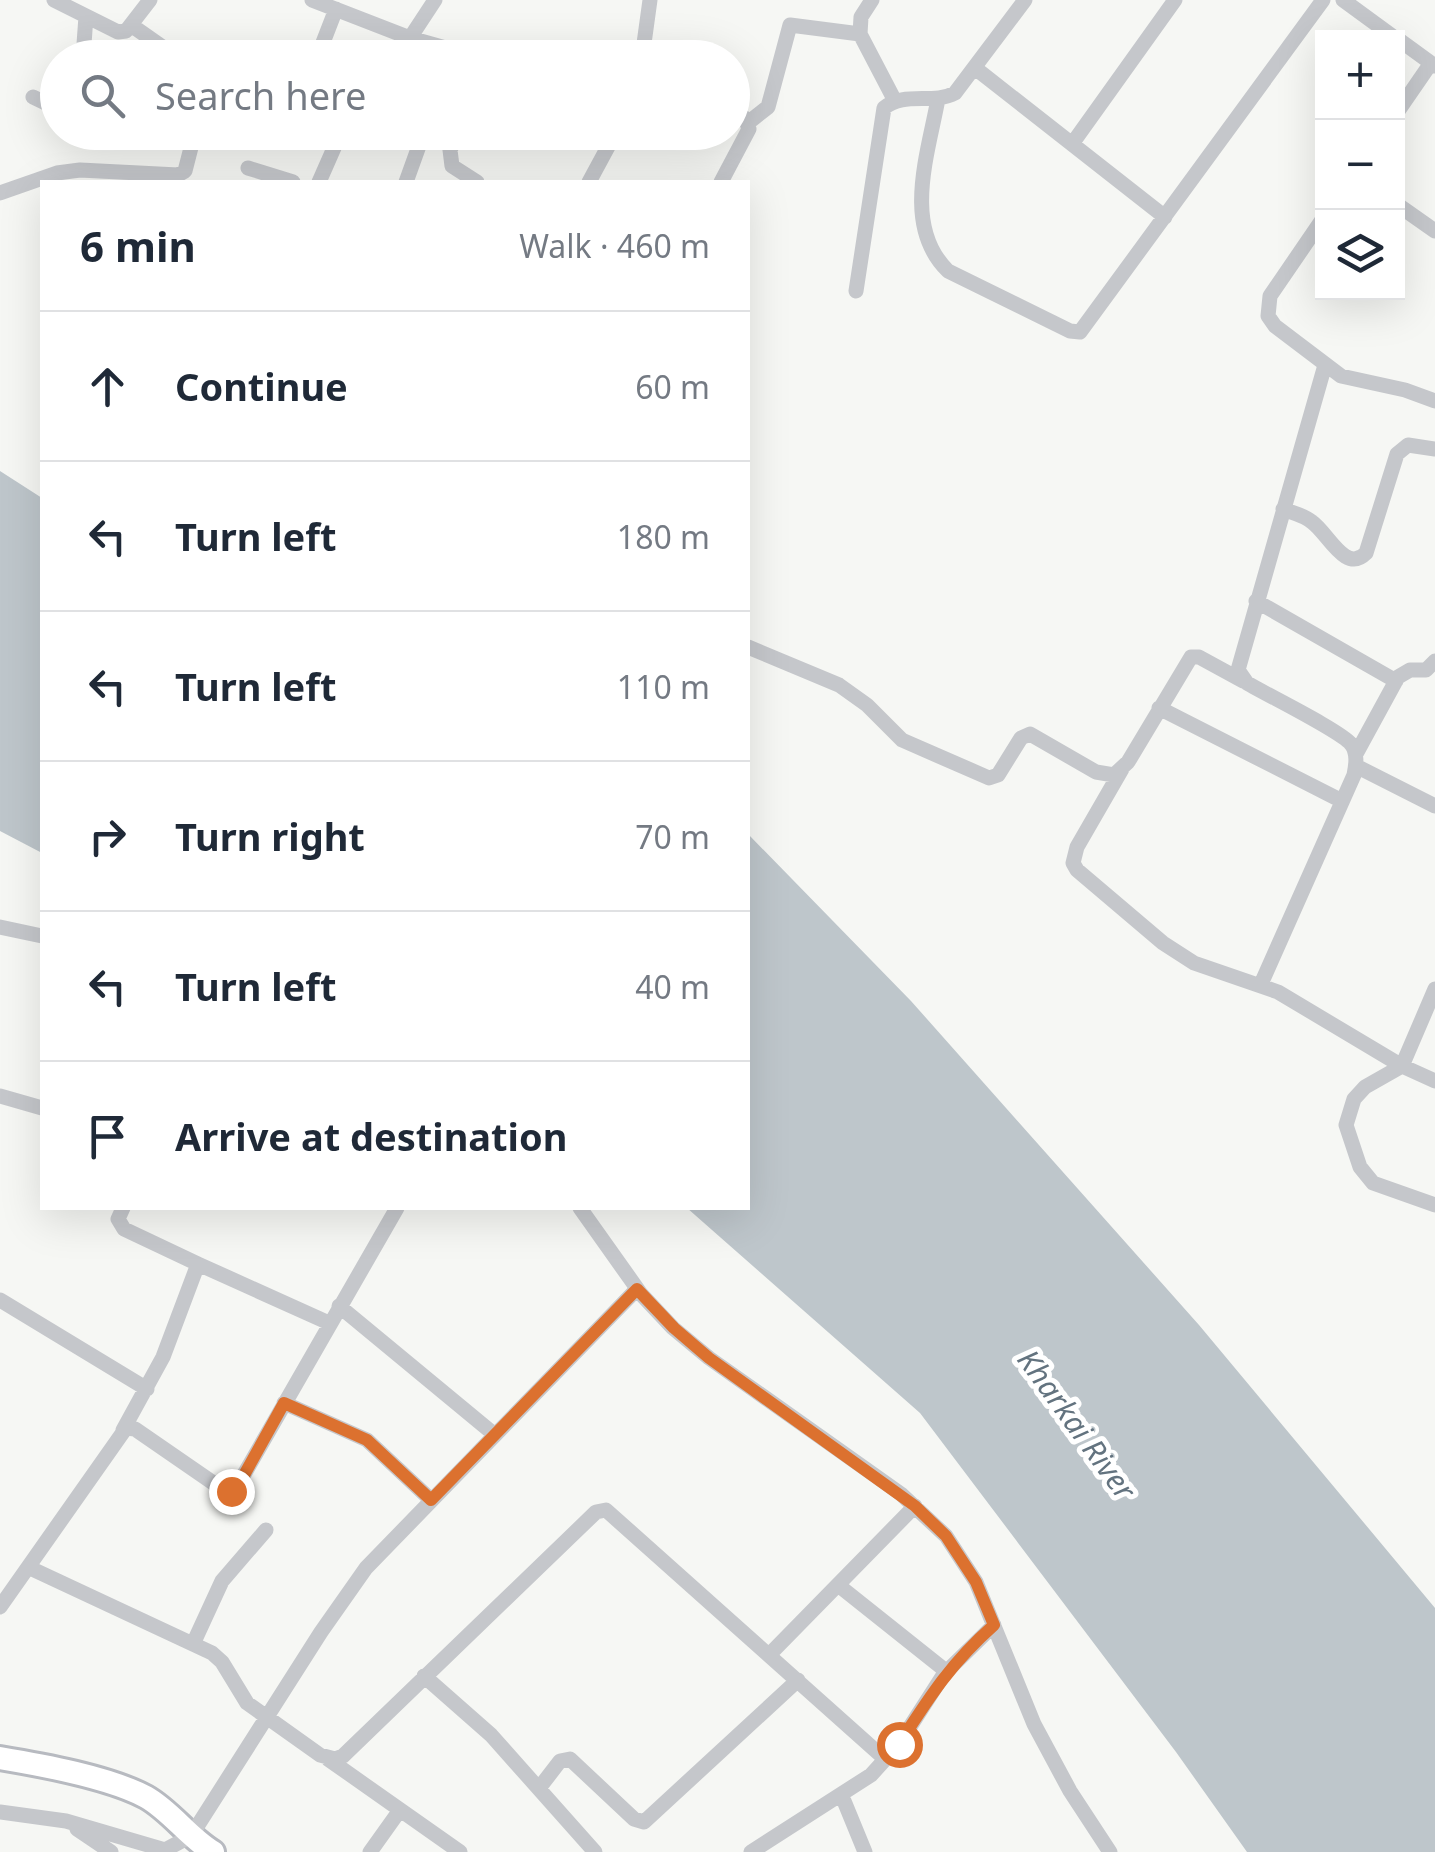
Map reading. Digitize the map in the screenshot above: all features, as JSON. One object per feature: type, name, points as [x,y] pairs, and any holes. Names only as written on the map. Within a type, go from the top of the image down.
[{"type":"main road","points":[[0,1758],[124,1788],[148,1798],[201,1846]]},
{"type":"street","points":[[54,0],[118,32],[126,31],[150,0]]},
{"type":"street","points":[[312,0],[415,40]]},
{"type":"street","points":[[410,38],[435,0]]},
{"type":"street","points":[[644,40],[650,0]]},
{"type":"street","points":[[872,0],[861,17],[860,34],[894,100]]},
{"type":"street","points":[[856,292],[884,108],[894,100],[938,99],[956,93],[1021,6],[1001,0]]},
{"type":"street","points":[[1072,144],[1175,0]]},
{"type":"street","points":[[938,99],[921,197],[928,245],[948,270],[1070,331],[1080,332],[1322,0]]},
{"type":"street","points":[[1343,0],[1385,30]]},
{"type":"street","points":[[324,40],[336,9]]},
{"type":"street","points":[[84,40],[86,16]]},
{"type":"street","points":[[131,25],[152,40]]},
{"type":"street","points":[[750,121],[768,107],[790,25],[860,34]]},
{"type":"street","points":[[1405,45],[1433,65],[1405,102]]},
{"type":"street","points":[[975,68],[1165,217]]},
{"type":"street","points":[[33,97],[40,100]]},
{"type":"street","points":[[0,194],[57,173],[80,170],[178,175],[186,171],[191,150]]},
{"type":"street","points":[[320,180],[332,150]]},
{"type":"street","points":[[407,180],[418,150]]},
{"type":"street","points":[[450,150],[452,166],[474,180]]},
{"type":"street","points":[[591,180],[607,150]]},
{"type":"street","points":[[723,180],[738,150]]},
{"type":"street","points":[[248,168],[287,180]]},
{"type":"street","points":[[1405,210],[1435,231]]},
{"type":"street","points":[[1315,230],[1270,296],[1268,316],[1275,326],[1325,365],[1356,382],[1406,390],[1435,400]]},
{"type":"street","points":[[1247,684],[1238,670],[1238,662],[1325,365]]},
{"type":"street","points":[[1283,509],[1314,523],[1341,554],[1360,559],[1366,552],[1397,454],[1408,445],[1435,450]]},
{"type":"street","points":[[1256,600],[1396,681]]},
{"type":"street","points":[[750,648],[839,684],[902,740],[982,776],[998,775],[1021,738],[1030,734],[1096,772],[1114,775],[1122,769]]},
{"type":"street","points":[[1435,806],[1356,760],[1344,738],[1199,657],[1191,657],[1077,846],[1073,863],[1162,942],[1194,962],[1261,984],[1435,1081]]},
{"type":"street","points":[[1261,984],[1356,760],[1396,681],[1403,672],[1426,670],[1435,661]]},
{"type":"street","points":[[1160,708],[1342,800]]},
{"type":"street","points":[[0,927],[40,936]]},
{"type":"street","points":[[1435,989],[1402,1066],[1365,1087],[1354,1099],[1346,1126],[1360,1167],[1373,1183],[1435,1205]]},
{"type":"street","points":[[0,1096],[40,1107]]},
{"type":"street","points":[[122,1210],[118,1219],[124,1229],[329,1323]]},
{"type":"street","points":[[122,1430],[135,1428],[222,1489],[231,1491],[238,1486],[396,1210]]},
{"type":"street","points":[[581,1210],[637,1289],[674,1328],[709,1358],[915,1506],[946,1536],[976,1582],[1034,1724],[1070,1791],[1110,1852]]},
{"type":"street","points":[[0,1607],[147,1390],[198,1264]]},
{"type":"street","points":[[0,1812],[66,1822],[163,1851],[201,1846],[268,1718],[346,1593],[637,1289]]},
{"type":"street","points":[[0,1300],[147,1390]]},
{"type":"street","points":[[339,1306],[495,1435]]},
{"type":"street","points":[[284,1403],[367,1440],[431,1500]]},
{"type":"street","points":[[769,1654],[915,1506]]},
{"type":"street","points":[[328,1759],[343,1756],[602,1509],[610,1512],[886,1759]]},
{"type":"street","points":[[193,1644],[222,1581],[266,1530]]},
{"type":"street","points":[[30,1568],[193,1644],[222,1662],[240,1695],[268,1718],[460,1852]]},
{"type":"street","points":[[838,1585],[946,1672]]},
{"type":"street","points":[[751,1852],[871,1775],[946,1672],[994,1625]]},
{"type":"street","points":[[424,1676],[492,1735],[596,1852]]},
{"type":"street","points":[[540,1787],[560,1762],[570,1760],[634,1819],[644,1822],[798,1680]]},
{"type":"street","points":[[842,1796],[864,1852]]},
{"type":"street","points":[[370,1852],[400,1810]]},
{"type":"street","points":[[66,1822],[111,1852]]},
{"type":"water","points":[[0,471],[40,497],[40,852],[0,831]]},
{"type":"water","name":"Kharkai River","points":[[750,836],[911,1001],[1199,1325],[1435,1608],[1435,1852],[1247,1852],[920,1413],[689,1210],[750,1210]]},
{"type":"route","points":[[231,1491],[238,1486],[284,1403],[367,1440],[431,1500],[637,1289],[709,1358],[902,1494],[946,1536],[976,1582],[994,1625],[944,1674],[899,1744]]}]
